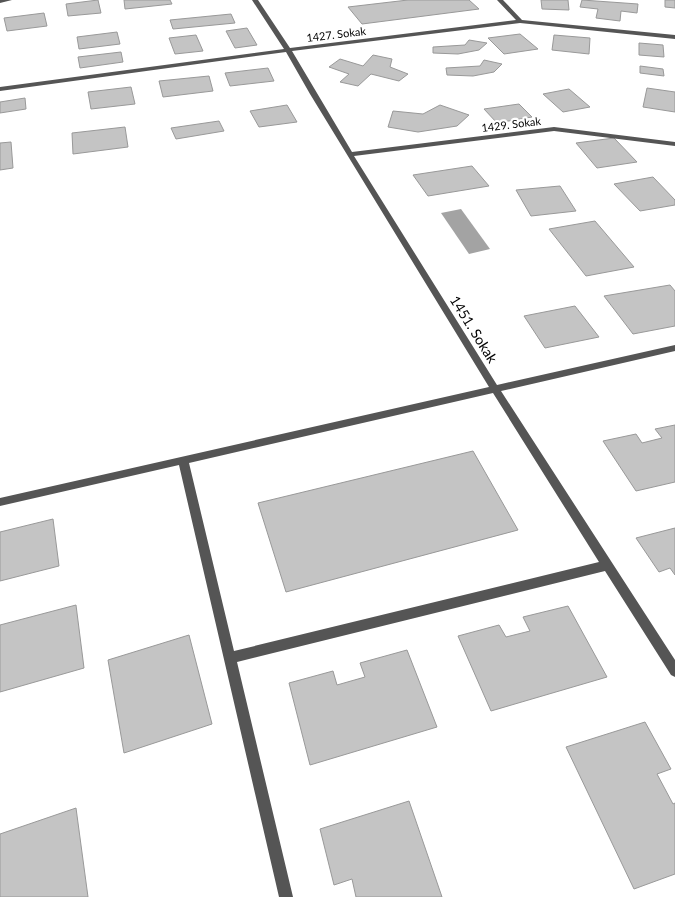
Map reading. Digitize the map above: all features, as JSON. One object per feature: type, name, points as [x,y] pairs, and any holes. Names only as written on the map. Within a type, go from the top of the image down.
[{"type":"street","points":[[0,1],[9,0]]},
{"type":"street","name":"1451. Sokak","points":[[255,0],[288,50],[495,389],[675,671]]},
{"type":"street","points":[[500,0],[520,21]]},
{"type":"street","name":"1427. Sokak","points":[[0,89],[520,21],[675,37]]},
{"type":"street","name":"1429. Sokak","points":[[350,154],[554,129],[675,144]]},
{"type":"street","points":[[0,502],[675,348]]},
{"type":"street","points":[[184,461],[286,897]]},
{"type":"street","points":[[230,658],[608,566]]},
{"type":"shaded area","points":[[461,209],[490,249],[469,254],[441,213]]},
{"type":"building","points":[[98,0],[101,13],[68,16],[66,4]]},
{"type":"building","points":[[124,0],[170,0],[172,4],[125,9]]},
{"type":"building","points":[[408,0],[469,0],[479,9],[362,24],[348,7]]},
{"type":"building","points":[[541,0],[568,0],[569,10],[542,9]]},
{"type":"building","points":[[582,0],[638,4],[637,13],[621,11],[620,21],[596,18],[598,9],[580,7]]},
{"type":"building","points":[[665,0],[675,0],[675,8],[665,7]]},
{"type":"building","points":[[44,13],[47,26],[7,31],[4,18]]},
{"type":"building","points":[[231,14],[235,23],[173,29],[170,20]]},
{"type":"building","points":[[247,28],[257,45],[235,48],[226,31]]},
{"type":"building","points":[[117,32],[120,44],[79,49],[77,37]]},
{"type":"building","points":[[520,34],[538,49],[504,54],[488,38]]},
{"type":"building","points":[[196,35],[203,51],[175,54],[169,38]]},
{"type":"building","points":[[554,35],[590,38],[589,54],[552,50]]},
{"type":"building","points":[[469,40],[487,43],[479,50],[458,54],[433,53],[433,47],[465,45]]},
{"type":"building","points":[[639,43],[663,45],[664,57],[639,55]]},
{"type":"building","points":[[121,52],[123,62],[80,68],[78,57]]},
{"type":"building","points":[[373,55],[392,59],[390,67],[408,74],[399,81],[371,74],[358,86],[340,82],[349,74],[329,67],[340,59],[363,66]]},
{"type":"building","points":[[484,60],[502,64],[494,72],[473,76],[447,75],[446,68],[480,66]]},
{"type":"building","points":[[640,66],[663,69],[664,76],[640,73]]},
{"type":"building","points":[[268,68],[274,81],[230,86],[225,73]]},
{"type":"building","points":[[209,76],[213,91],[163,97],[159,81]]},
{"type":"building","points":[[131,87],[135,104],[91,109],[88,92]]},
{"type":"building","points":[[647,88],[675,92],[675,112],[643,107]]},
{"type":"building","points":[[569,89],[590,107],[563,112],[543,94]]},
{"type":"building","points":[[25,98],[26,109],[0,113],[0,102]]},
{"type":"building","points":[[519,104],[532,117],[497,123],[484,109]]},
{"type":"building","points":[[287,105],[297,122],[259,127],[250,111]]},
{"type":"building","points":[[440,105],[469,115],[457,126],[418,132],[388,127],[393,111],[423,114]]},
{"type":"building","points":[[219,121],[224,131],[176,139],[171,128]]},
{"type":"building","points":[[125,127],[128,147],[73,154],[72,133]]},
{"type":"building","points":[[614,138],[637,162],[597,168],[576,143]]},
{"type":"building","points":[[11,142],[13,168],[0,170],[0,143]]},
{"type":"building","points":[[472,166],[489,186],[428,196],[413,175]]},
{"type":"building","points":[[653,177],[675,200],[675,205],[640,211],[614,184]]},
{"type":"building","points":[[560,186],[576,211],[531,216],[516,190]]},
{"type":"building","points":[[595,221],[634,267],[586,276],[549,229]]},
{"type":"building","points":[[670,285],[675,291],[675,326],[633,334],[604,296]]},
{"type":"building","points":[[575,306],[599,337],[545,348],[524,316]]},
{"type":"building","points":[[675,425],[675,482],[636,491],[603,441],[636,434],[642,443],[662,438],[655,429]]},
{"type":"building","points":[[473,451],[518,530],[286,592],[258,503]]},
{"type":"building","points":[[53,519],[59,566],[0,581],[0,532]]},
{"type":"building","points":[[675,528],[675,575],[670,568],[659,572],[636,538]]},
{"type":"building","points":[[76,605],[84,668],[0,692],[0,625]]},
{"type":"building","points":[[568,606],[607,677],[491,711],[458,636],[499,625],[506,637],[530,631],[523,617]]},
{"type":"building","points":[[189,635],[212,724],[124,753],[108,660]]},
{"type":"building","points":[[407,650],[437,727],[310,765],[289,683],[333,671],[337,685],[365,677],[360,663]]},
{"type":"building","points":[[645,722],[671,769],[657,774],[673,804],[675,803],[675,874],[634,889],[566,747]]},
{"type":"building","points":[[409,801],[442,897],[356,897],[352,879],[334,885],[320,829]]},
{"type":"building","points":[[76,808],[88,897],[0,897],[0,834]]}]
